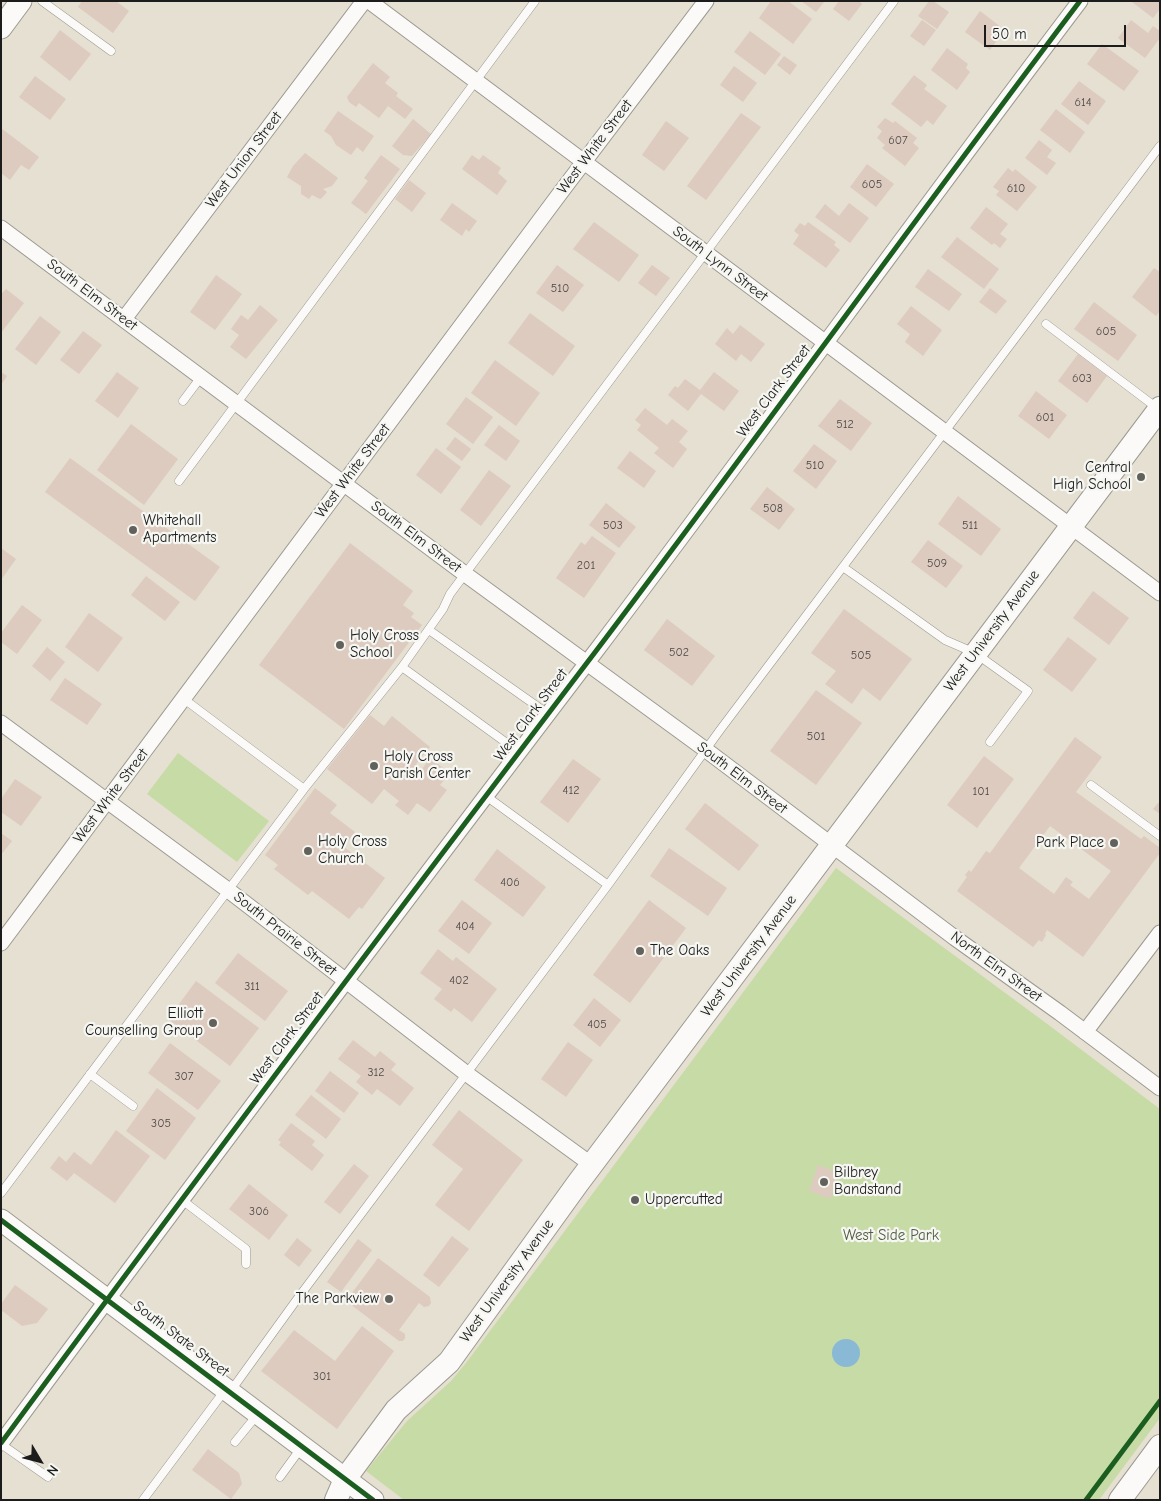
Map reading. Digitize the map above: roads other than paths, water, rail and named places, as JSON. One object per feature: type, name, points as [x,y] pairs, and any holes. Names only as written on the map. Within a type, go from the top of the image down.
[{"type":"main road","points":[[1,28],[21,1]]},
{"type":"main road","name":"West University Avenue","points":[[336,1500],[345,1479],[396,1410],[449,1362],[592,1164],[1159,408]]},
{"type":"main road","name":"South State Street","points":[[1,1220],[373,1500]]},
{"type":"main road","points":[[1120,1500],[1160,1446]]},
{"type":"street","name":"West Union Street","points":[[124,319],[364,1]]},
{"type":"street","name":"South Lynn Street","points":[[369,1],[1160,593]]},
{"type":"street","name":"West White Street","points":[[1,943],[706,1]]},
{"type":"street","name":"West Clark Street","points":[[1,1444],[345,981],[548,714],[1080,1]]},
{"type":"street","name":"South Elm Street","points":[[1,228],[832,845]]},
{"type":"street","name":"South Prairie Street","points":[[1,723],[228,890],[467,1074],[592,1164]]},
{"type":"street","name":"North Elm Street","points":[[832,845],[955,938],[1160,1088]]},
{"type":"street","points":[[1085,1032],[1160,933]]},
{"type":"lane","points":[[42,1],[111,51]]},
{"type":"lane","points":[[178,481],[535,1]]},
{"type":"lane","points":[[1,1193],[304,789],[429,630],[443,609],[450,594],[894,1]]},
{"type":"lane","points":[[143,1500],[467,1074],[706,750],[1160,146]]},
{"type":"lane","points":[[1046,324],[1159,408]]},
{"type":"lane","points":[[183,401],[200,377]]},
{"type":"lane","points":[[843,567],[945,640],[975,653],[1028,691],[990,742]]},
{"type":"lane","points":[[429,630],[548,714]]},
{"type":"lane","points":[[402,666],[519,752]]},
{"type":"lane","points":[[184,699],[304,789]]},
{"type":"lane","points":[[1091,785],[1160,836]]},
{"type":"lane","points":[[486,796],[608,885]]},
{"type":"lane","points":[[90,1074],[133,1106]]},
{"type":"lane","points":[[182,1200],[246,1249],[246,1264]]},
{"type":"lane","points":[[235,1442],[258,1413]]},
{"type":"lane","points":[[1,1444],[48,1477]]},
{"type":"lane","points":[[280,1477],[302,1447]]},
{"type":"water","points":[[846,1339],[856,1343],[860,1353],[856,1363],[846,1367],[836,1363],[832,1353],[836,1343]]},
{"type":"place","name":"Central High School","points":[[1141,477]]},
{"type":"place","name":"Whitehall Apartments","points":[[133,530]]},
{"type":"place","name":"Holy Cross School","points":[[340,645]]},
{"type":"place","name":"Holy Cross Parish Center","points":[[374,766]]},
{"type":"place","name":"Park Place","points":[[1114,843]]},
{"type":"place","name":"Holy Cross Church","points":[[308,851]]},
{"type":"place","name":"The Oaks","points":[[640,951]]},
{"type":"place","name":"Elliott Counselling Group","points":[[213,1023]]},
{"type":"place","name":"Bilbrey Bandstand","points":[[824,1182]]},
{"type":"place","name":"Uppercutted","points":[[635,1200]]},
{"type":"place","name":"The Parkview","points":[[389,1299]]},
{"type":"park label","name":"West Side Park","points":[[891,1236]]}]
